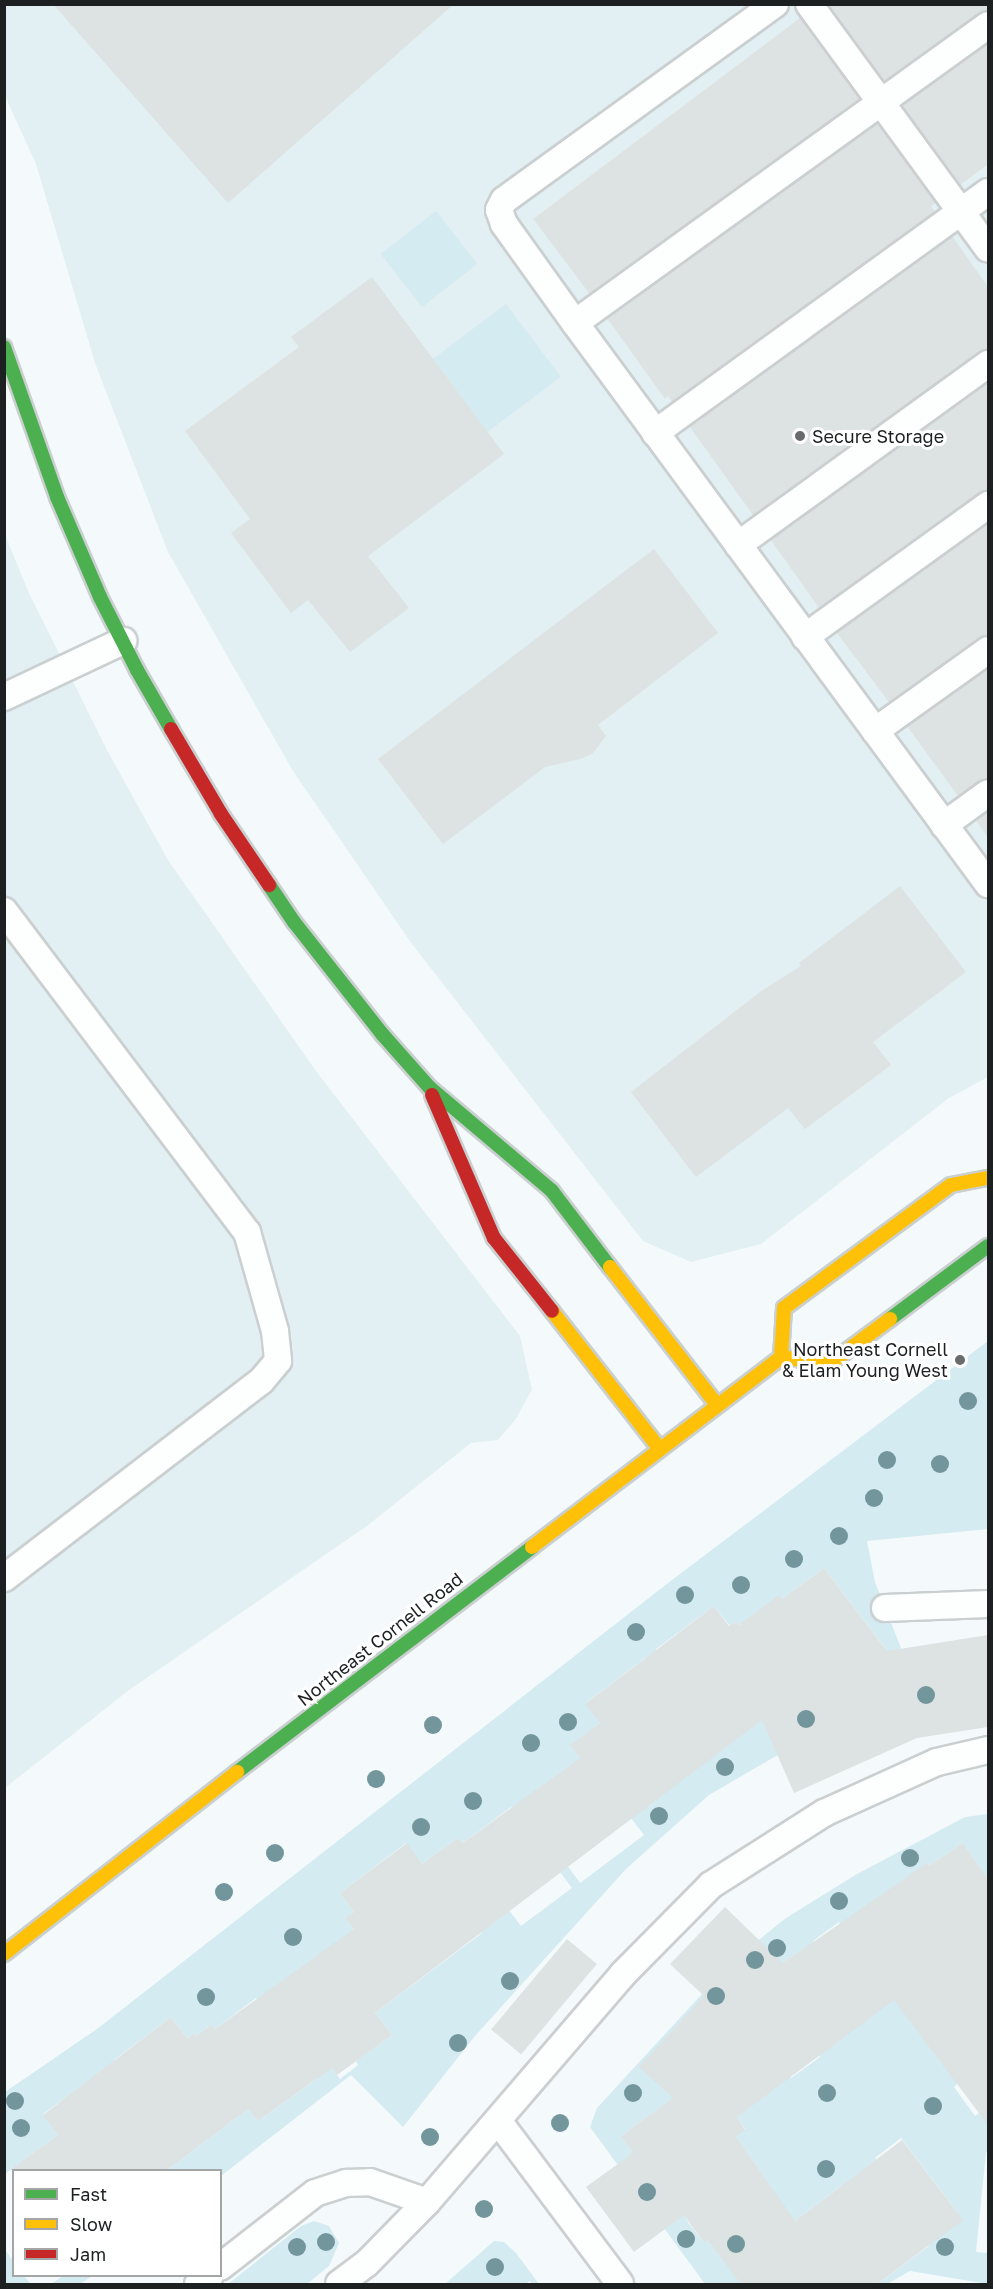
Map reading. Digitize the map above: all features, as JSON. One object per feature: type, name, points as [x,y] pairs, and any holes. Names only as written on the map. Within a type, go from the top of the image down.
[{"type":"main road","points":[[4,347],[57,497],[100,597],[221,814],[294,922],[383,1035],[429,1088],[552,1191],[717,1405]]},
{"type":"main road","points":[[429,1088],[494,1238],[660,1449]]},
{"type":"main road","points":[[988,1178],[951,1185],[784,1308],[781,1357],[829,1364],[988,1246]]},
{"type":"main road","name":"Northeast Cornell Road","points":[[4,1954],[257,1756],[781,1357]]},
{"type":"lane","points":[[775,4],[504,200],[499,210],[504,224],[575,323],[988,884]]},
{"type":"lane","points":[[809,4],[988,249]]},
{"type":"lane","points":[[575,323],[988,25]]},
{"type":"lane","points":[[655,433],[988,192]]},
{"type":"lane","points":[[738,545],[988,364]]},
{"type":"lane","points":[[806,637],[988,505]]},
{"type":"lane","points":[[4,697],[123,641]]},
{"type":"lane","points":[[875,731],[988,650]]},
{"type":"lane","points":[[944,825],[988,793]]},
{"type":"lane","points":[[4,911],[247,1232],[275,1331],[278,1361],[261,1381],[4,1578]]},
{"type":"lane","points":[[885,1608],[988,1604]]},
{"type":"lane","points":[[339,2284],[366,2264],[427,2202],[623,1974],[711,1885],[824,1813],[937,1762],[988,1750]]},
{"type":"lane","points":[[498,2122],[620,2284]]},
{"type":"lane","points":[[222,2265],[315,2193],[346,2183],[370,2182],[427,2202]]},
{"type":"shaded area","points":[[4,5],[988,5],[988,1077],[949,1098],[761,1244],[691,1262],[643,1241],[412,944],[293,771],[168,552],[95,363],[36,164],[5,96]]},
{"type":"shaded area","points":[[436,211],[477,264],[422,307],[381,254]]},
{"type":"shaded area","points":[[506,304],[561,377],[482,436],[427,364]]},
{"type":"shaded area","points":[[4,532],[28,591],[108,752],[168,860],[316,1071],[520,1336],[532,1390],[515,1420],[498,1440],[471,1443],[367,1526],[129,1690],[5,1788]]},
{"type":"shaded area","points":[[988,1341],[988,1529],[867,1541],[875,1582],[903,1653],[788,1749],[709,1795],[626,1869],[475,2036],[403,2127],[351,2075],[222,2175],[222,2169],[168,2169],[248,2109],[258,2121],[317,2079],[256,1998],[215,2029],[211,2025],[196,2036],[194,2033],[187,2038],[171,2017],[114,2060],[129,2081],[104,2070],[43,2114],[58,2135],[5,2174],[5,2092],[97,2029],[668,1583]],"holes":[[[824,1568],[885,1648],[792,1697],[627,1813],[644,1835],[580,1883],[521,1802],[580,1758],[571,1745],[600,1723],[586,1703],[645,1658],[672,1670],[656,1649],[714,1606],[730,1626],[736,1622],[739,1625],[782,1599]],[[511,1807],[572,1888],[521,1926],[505,1905],[477,1926],[482,1933],[375,2013],[392,2035],[356,2061],[358,2065],[340,2079],[318,2049],[354,1929],[346,1918],[354,1912],[340,1893],[406,1843],[422,1864],[458,1838],[463,1843]]]},
{"type":"shaded area","points":[[988,1814],[988,1879],[963,1843],[929,1866],[927,1863],[842,1927],[839,1922],[813,1941],[816,1945],[787,2072],[791,2078],[820,2057],[817,2052],[864,2012],[988,1948],[988,2017],[939,2052],[960,2081],[954,2087],[975,2116],[982,2111],[988,2120],[988,2152],[986,2152],[976,2252],[988,2253],[988,2284],[910,2271],[887,2284],[877,2284],[929,2246],[924,2238],[957,2212],[901,2138],[875,2158],[885,2171],[841,2186],[766,2243],[737,2278],[741,2284],[705,2284],[590,2127],[597,2108],[701,1995],[745,1951],[786,1918],[857,1874],[965,1817]],"holes":[[[697,2081],[729,2106],[745,2129],[736,2137],[775,2193],[704,2243],[688,2222],[651,2153],[639,2161],[621,2136]]]},
{"type":"shaded area","points":[[314,2221],[329,2226],[339,2243],[329,2266],[307,2284],[228,2284],[301,2226]]},
{"type":"shaded area","points":[[494,2241],[504,2242],[516,2253],[539,2284],[532,2284],[530,2281],[525,2284],[445,2284]]},
{"type":"shaded area","points":[[4,2248],[12,2260],[12,2277],[25,2277],[31,2284],[5,2284]]},
{"type":"shaded area","points":[[62,2277],[90,2277],[80,2284],[51,2284]]},
{"type":"building","points":[[53,4],[454,4],[228,203]]},
{"type":"building","points":[[828,4],[988,4],[988,10],[979,13],[884,81]]},
{"type":"building","points":[[800,18],[861,99],[594,300],[533,219]]},
{"type":"building","points":[[988,43],[988,164],[960,185],[902,106]]},
{"type":"building","points":[[878,123],[936,203],[931,206],[935,212],[672,402],[668,396],[665,399],[607,318]]},
{"type":"building","points":[[952,236],[988,287],[988,349],[979,352],[753,515],[690,427]]},
{"type":"building","points":[[372,277],[504,454],[368,556],[409,608],[350,652],[308,600],[291,613],[231,533],[250,519],[185,431],[299,347],[291,337]]},
{"type":"building","points":[[988,382],[988,490],[979,493],[819,608],[771,540]]},
{"type":"building","points":[[988,523],[988,635],[979,638],[889,702],[837,633]]},
{"type":"building","points":[[654,549],[718,633],[598,725],[606,736],[592,754],[545,767],[443,844],[378,759]]},
{"type":"building","points":[[988,668],[988,778],[979,781],[958,796],[907,726]]},
{"type":"building","points":[[988,811],[988,838],[976,820]]},
{"type":"building","points":[[900,886],[966,972],[873,1042],[891,1065],[805,1129],[788,1108],[696,1177],[631,1092],[760,992],[801,966],[799,963]]},
{"type":"building","points":[[824,1568],[887,1651],[988,1635],[988,1727],[917,1738],[794,1793],[762,1720],[375,2013],[392,2035],[337,2075],[332,2068],[258,2121],[248,2109],[168,2169],[10,2170],[58,2135],[43,2115],[171,2017],[187,2038],[194,2033],[196,2036],[211,2025],[215,2029],[354,1929],[345,1918],[354,1912],[340,1893],[407,1843],[422,1864],[458,1838],[463,1843],[580,1758],[570,1745],[600,1723],[585,1704],[714,1606],[729,1626],[736,1622],[739,1625],[779,1595],[782,1599]]},
{"type":"building","points":[[963,1843],[988,1879],[988,2125],[894,2000],[737,2117],[745,2130],[736,2137],[795,2221],[902,2140],[963,2220],[877,2284],[741,2284],[708,2240],[704,2243],[684,2215],[634,2252],[586,2187],[633,2153],[621,2136],[673,2098],[639,2067],[704,1996],[670,1964],[725,1907],[783,1963],[927,1863],[929,1866]]},
{"type":"building","points":[[567,1939],[597,1964],[521,2054],[491,2029]]},
{"type":"traffic: fast","points":[[4,347],[57,497],[100,597],[137,670],[171,729]]},
{"type":"traffic: fast","points":[[269,885],[294,922],[383,1035],[429,1087],[552,1191],[610,1267]]},
{"type":"traffic: fast","points":[[890,1319],[988,1246]]},
{"type":"traffic: fast","points":[[237,1772],[532,1547]]},
{"type":"traffic: slow","points":[[781,1357],[784,1308],[951,1185],[988,1178]]},
{"type":"traffic: slow","points":[[610,1267],[717,1405]]},
{"type":"traffic: slow","points":[[552,1311],[660,1449]]},
{"type":"traffic: slow","points":[[532,1547],[781,1357],[829,1364],[890,1319]]},
{"type":"traffic: slow","points":[[4,1954],[237,1772]]},
{"type":"traffic: jam","points":[[171,729],[221,814],[269,885]]},
{"type":"traffic: jam","points":[[432,1095],[494,1238],[552,1311]]},
{"type":"place","name":"Secure Storage","points":[[800,436]]},
{"type":"place","name":"Northeast Cornell & Elam Young West","points":[[960,1360]]}]
